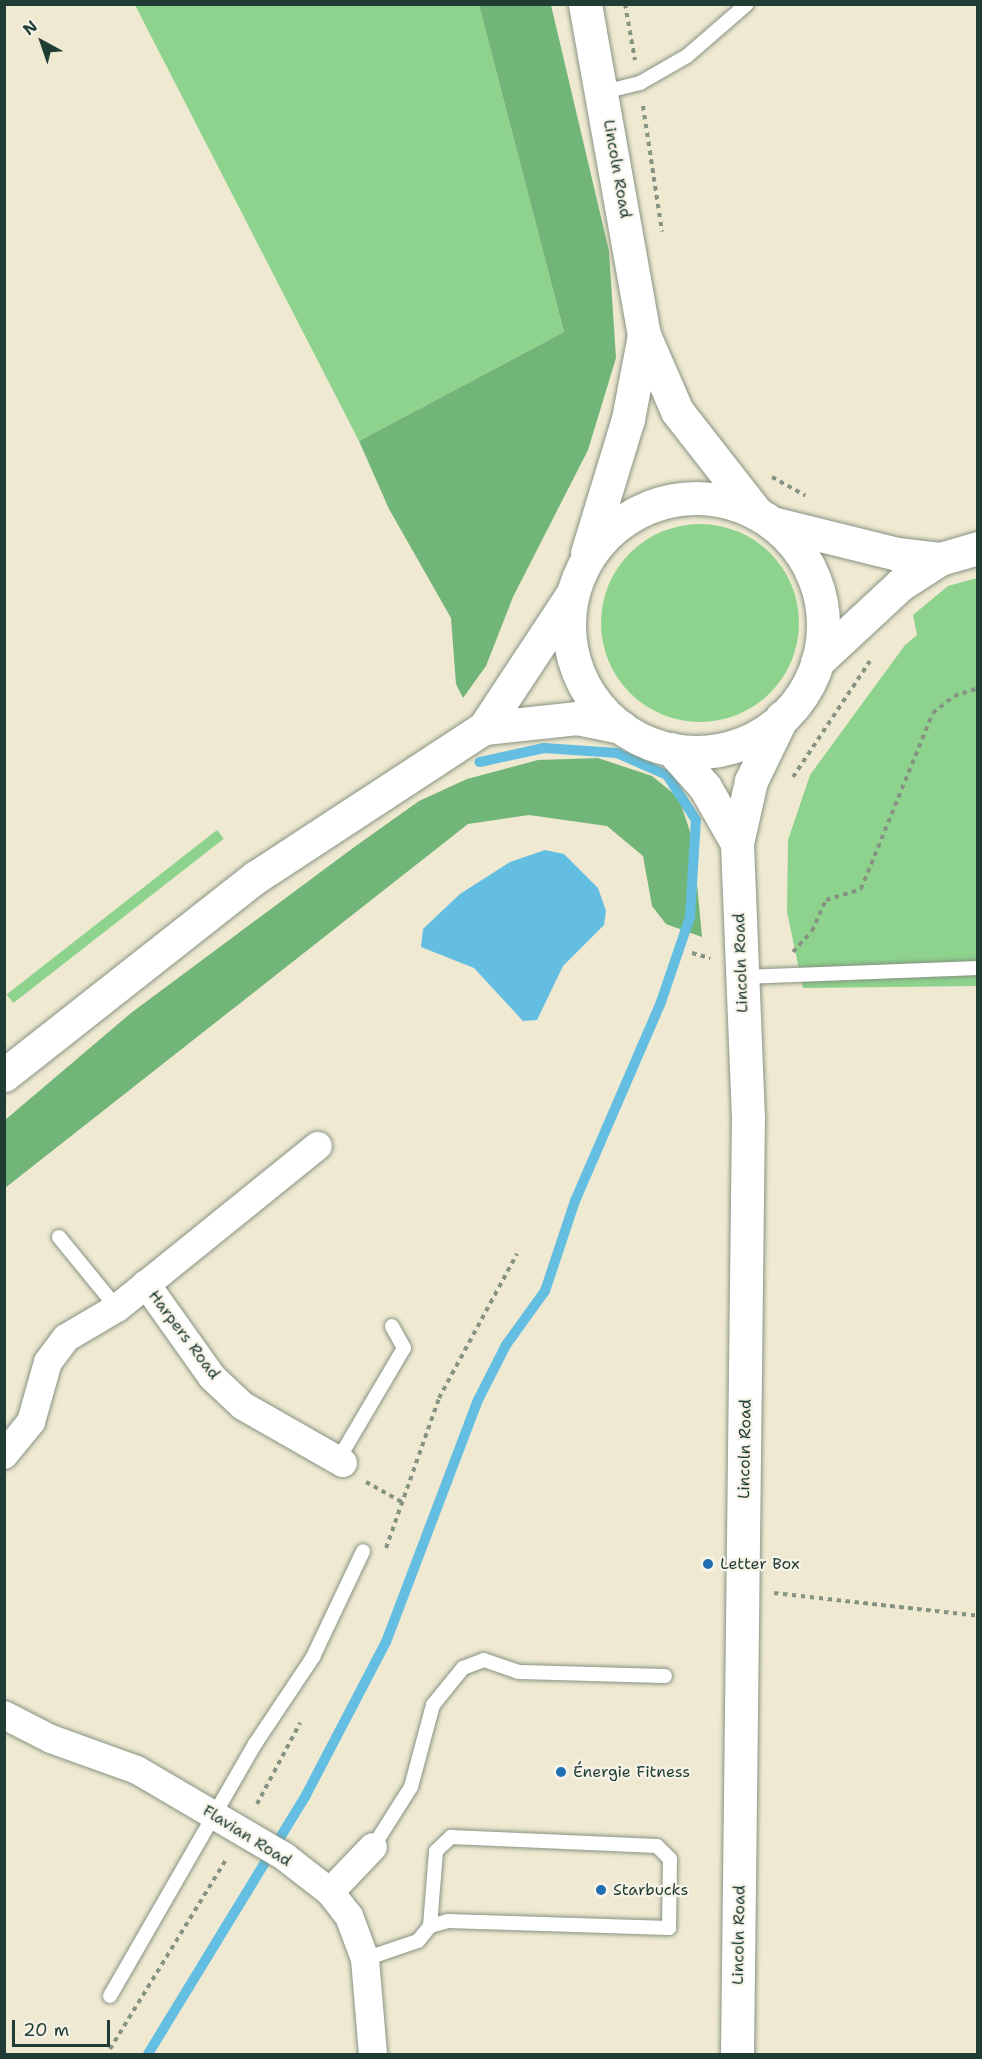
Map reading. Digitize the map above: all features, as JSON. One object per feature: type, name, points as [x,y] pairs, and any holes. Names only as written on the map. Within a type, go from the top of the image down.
[{"type":"main road","name":"Lincoln Road","points":[[585,4],[603,92],[644,335],[676,411],[764,518],[806,562],[819,594],[823,628],[817,662]]},
{"type":"main road","name":"Lincoln Road","points":[[579,579],[628,419],[644,335]]},
{"type":"main road","points":[[4,1075],[256,877],[484,728],[607,534],[652,506],[705,498],[764,518],[897,554],[940,559]]},
{"type":"main road","points":[[484,728],[577,718],[621,727],[670,749],[704,751],[736,745],[782,717],[800,698],[817,662],[879,602],[940,559],[978,548]]},
{"type":"main road","points":[[579,579],[570,632],[576,665],[590,695],[621,727]]},
{"type":"main road","name":"Lincoln Road","points":[[736,2055],[748,1118],[737,843],[751,782],[782,717]]},
{"type":"main road","name":"Lincoln Road","points":[[670,749],[705,787],[737,843]]},
{"type":"street","name":"Harpers Road","points":[[4,1455],[31,1422],[48,1362],[66,1338],[117,1308],[318,1146]]},
{"type":"street","name":"Harpers Road","points":[[146,1284],[212,1377],[243,1406],[341,1462]]},
{"type":"street","name":"Flavian Road","points":[[4,1715],[51,1739],[137,1770],[285,1857],[330,1892],[349,1916],[365,1959],[373,2055]]},
{"type":"street","points":[[330,1892],[373,1847]]},
{"type":"lane","points":[[603,92],[640,83],[687,56],[747,4]]},
{"type":"lane","points":[[741,977],[978,968]]},
{"type":"lane","points":[[59,1237],[117,1308]]},
{"type":"lane","points":[[341,1462],[404,1348],[392,1326]]},
{"type":"lane","points":[[110,1996],[217,1816],[255,1744],[313,1657],[363,1551]]},
{"type":"lane","points":[[373,1847],[411,1787],[433,1705],[463,1668],[484,1660],[519,1672],[665,1676]]},
{"type":"lane","points":[[365,1959],[418,1941],[430,1926],[436,1851],[451,1837],[657,1846],[670,1859],[669,1928],[448,1921],[430,1926]]},
{"type":"path","points":[[625,4],[640,83]]},
{"type":"path","points":[[782,954],[792,954],[812,931],[826,900],[861,889],[933,713],[954,696],[978,688]]},
{"type":"path","points":[[341,1462],[402,1502]]},
{"type":"path","points":[[743,1588],[978,1616]]},
{"type":"green space","points":[[135,5],[479,5],[564,332],[359,441]]},
{"type":"green space","points":[[479,5],[551,5],[609,251],[616,358],[588,450],[513,597],[486,666],[463,698],[456,684],[451,618],[389,509],[359,441],[564,332]]},
{"type":"green space","points":[[690,524],[710,524],[738,531],[763,546],[777,560],[792,585],[799,613],[799,633],[792,661],[777,686],[763,700],[729,718],[710,722],[690,722],[662,715],[637,700],[623,686],[605,652],[601,633],[601,613],[608,585],[623,560],[637,546],[671,528]]},
{"type":"green space","points":[[977,578],[977,986],[803,988],[787,912],[788,840],[810,775],[905,645],[917,635],[913,615],[948,586]]},
{"type":"green space","points":[[598,758],[652,776],[679,798],[693,841],[702,937],[666,924],[652,906],[643,856],[607,826],[529,815],[468,824],[5,1188],[5,1120],[131,1013],[353,848],[419,801],[467,779],[538,760]]},
{"type":"green space","points":[[217,830],[224,839],[13,1003],[7,994]]},
{"type":"water","points":[[545,850],[564,854],[598,888],[606,911],[604,925],[563,966],[537,1020],[523,1021],[474,968],[421,947],[423,929],[460,894],[510,862]]},
{"type":"waterway","points":[[148,2054],[306,1795],[386,1642],[478,1400],[506,1345],[545,1291],[575,1201],[661,1002],[690,917],[696,820],[667,775],[617,753],[544,748],[480,762]]},
{"type":"place","name":"Letter Box","points":[[708,1564]]},
{"type":"place","name":"Énergie Fitness","points":[[561,1772]]},
{"type":"place","name":"Starbucks","points":[[601,1890]]}]
